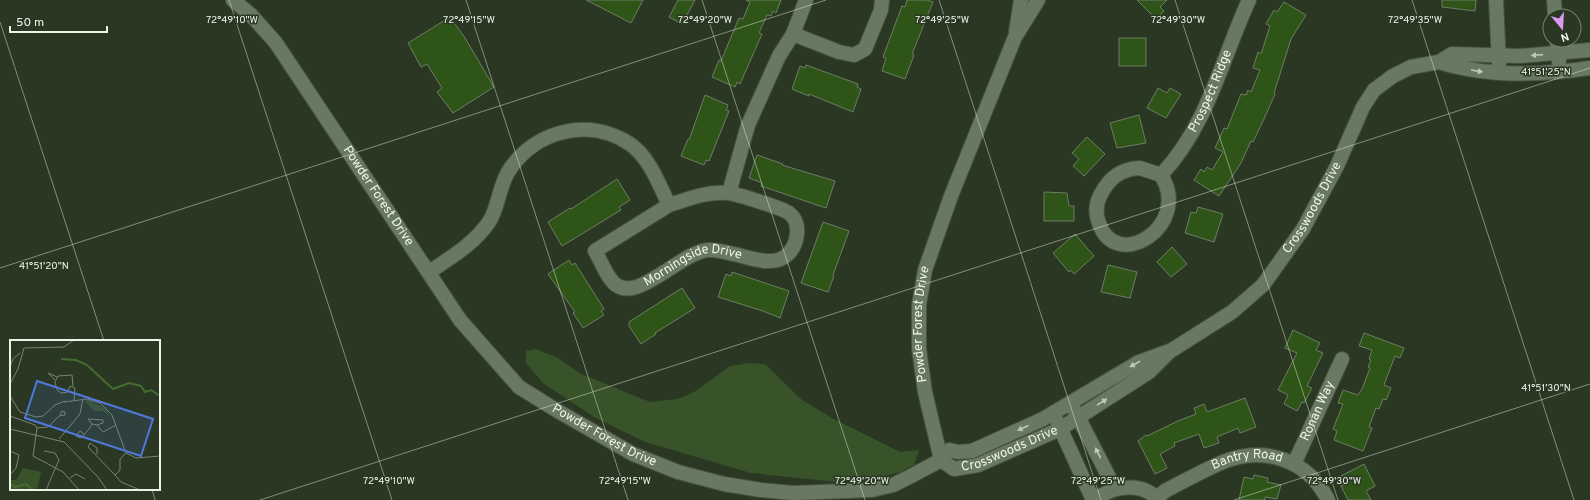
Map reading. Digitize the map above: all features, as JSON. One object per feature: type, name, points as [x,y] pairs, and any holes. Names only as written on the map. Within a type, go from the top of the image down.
[{"type":"street","name":"Powder Forest Drive","points":[[233,0],[251,15],[276,43],[460,320],[519,387],[633,454],[678,472],[724,484],[793,493],[872,490],[893,484],[941,460],[925,392],[919,350],[919,305],[925,270],[951,196],[1015,37],[1038,0]]},
{"type":"street","points":[[729,193],[748,125],[779,56],[793,34],[806,0]]},
{"type":"street","points":[[793,34],[839,52],[854,55],[865,49],[881,10],[882,0]]},
{"type":"street","name":"Powder Forest Drive","points":[[1015,37],[1021,0]]},
{"type":"street","name":"Prospect Ridge","points":[[1160,175],[1169,166],[1209,102],[1232,38],[1249,0]]},
{"type":"street","points":[[1496,0],[1499,75]]},
{"type":"street","name":"Crosswoods Drive","points":[[1172,350],[1139,362],[1053,414],[972,451],[958,452],[949,450],[941,460],[954,469],[978,465],[1060,429],[1149,372],[1172,350],[1232,312],[1263,285],[1303,229],[1337,166],[1363,107],[1374,90],[1393,76],[1411,67],[1439,62],[1452,54],[1520,56],[1554,48]]},
{"type":"street","points":[[1558,48],[1560,72]]},
{"type":"street","name":"Crosswoods Drive","points":[[1569,48],[1590,50]]},
{"type":"street","name":"Crosswoods Drive","points":[[1439,62],[1460,69],[1499,75],[1560,72],[1590,68]]},
{"type":"street","points":[[429,272],[470,244],[490,221],[509,170],[525,151],[546,137],[568,130],[591,130],[609,134],[630,144],[644,158],[669,205]]},
{"type":"street","points":[[1140,168],[1160,175],[1167,187],[1169,206],[1158,228],[1145,240],[1137,243],[1127,245],[1111,240],[1100,226],[1096,209],[1098,199],[1109,181],[1117,174],[1127,169],[1140,168]]},
{"type":"street","name":"Morningside Drive","points":[[711,193],[729,193],[788,213],[798,225],[797,239],[787,255],[775,262],[763,261],[730,251],[707,250],[685,258],[638,288],[620,288],[612,280],[596,251],[669,205],[711,193]]},
{"type":"street","name":"Ronan Way","points":[[1294,464],[1342,359]]},
{"type":"street","points":[[1071,403],[1115,489]]},
{"type":"street","name":"Bantry Road","points":[[1053,414],[1094,500],[1104,493],[1115,489],[1130,487],[1144,490],[1158,499],[1165,490],[1218,465],[1239,458],[1261,456],[1282,458],[1294,464],[1307,473],[1323,490],[1328,500]]},
{"type":"green space","points":[[535,349],[556,357],[581,374],[650,402],[678,399],[694,392],[730,366],[749,363],[765,364],[802,400],[832,418],[900,452],[919,450],[914,465],[900,472],[885,476],[838,482],[751,473],[645,442],[594,417],[543,383],[526,363],[526,351]]},
{"type":"building","points":[[586,0],[643,0],[631,23]]},
{"type":"building","points":[[678,0],[695,0],[682,24],[669,17]]},
{"type":"building","points":[[746,0],[781,0],[776,13],[773,11],[771,16],[767,15],[759,33],[762,34],[740,84],[737,82],[735,87],[712,77],[719,60],[721,61],[739,18],[743,19],[750,2]]},
{"type":"building","points":[[907,0],[927,0],[933,2],[912,54],[914,55],[905,79],[882,71],[886,58],[883,57],[902,6],[905,7]]},
{"type":"building","points":[[1137,0],[1167,0],[1160,7],[1164,11],[1156,19]]},
{"type":"building","points":[[1442,0],[1476,0],[1475,11],[1442,7]]},
{"type":"building","points":[[1284,2],[1306,15],[1291,39],[1274,93],[1275,94],[1253,142],[1251,141],[1241,163],[1219,196],[1194,180],[1201,169],[1204,172],[1207,167],[1212,170],[1223,152],[1215,148],[1224,128],[1227,129],[1241,94],[1246,95],[1248,90],[1251,92],[1260,70],[1253,68],[1258,52],[1261,54],[1270,26],[1266,24],[1274,10],[1277,12]]},
{"type":"building","points":[[450,17],[465,38],[494,87],[453,113],[437,92],[442,88],[427,64],[421,67],[408,43]]},
{"type":"building","points":[[1119,38],[1146,38],[1146,66],[1119,66]]},
{"type":"building","points":[[806,65],[858,84],[857,87],[861,89],[853,112],[809,94],[809,96],[792,89],[800,66],[805,68]]},
{"type":"building","points":[[1158,88],[1167,93],[1170,88],[1181,94],[1166,118],[1147,108]]},
{"type":"building","points":[[705,95],[728,105],[726,110],[729,111],[709,161],[706,160],[704,165],[681,156],[688,139],[689,140]]},
{"type":"building","points":[[1139,115],[1146,143],[1117,148],[1110,123]]},
{"type":"building","points":[[1087,137],[1105,154],[1084,176],[1073,166],[1079,159],[1072,153]]},
{"type":"building","points":[[757,155],[783,164],[782,165],[835,181],[826,208],[761,186],[762,183],[749,178]]},
{"type":"building","points":[[617,179],[630,200],[619,207],[621,210],[562,246],[548,222]]},
{"type":"building","points":[[1044,192],[1067,193],[1069,206],[1074,206],[1074,221],[1044,221]]},
{"type":"building","points":[[1198,207],[1223,214],[1214,242],[1185,233],[1191,212],[1196,213]]},
{"type":"building","points":[[823,222],[849,231],[828,292],[801,283]]},
{"type":"building","points":[[1075,234],[1094,256],[1074,274],[1071,270],[1069,272],[1053,253]]},
{"type":"building","points":[[1172,247],[1187,264],[1171,277],[1157,262]]},
{"type":"building","points":[[569,260],[572,265],[575,263],[604,309],[601,311],[604,315],[583,328],[573,313],[575,312],[548,274]]},
{"type":"building","points":[[1108,265],[1137,272],[1130,298],[1101,292]]},
{"type":"building","points":[[732,272],[789,291],[780,318],[718,297],[726,274],[731,276]]},
{"type":"building","points":[[682,288],[695,308],[655,333],[656,334],[641,344],[629,326],[629,322]]},
{"type":"building","points":[[1293,330],[1320,343],[1316,350],[1323,353],[1307,386],[1312,388],[1304,403],[1302,402],[1297,411],[1284,404],[1288,395],[1278,390],[1297,353],[1285,348]]},
{"type":"building","points":[[1364,333],[1404,348],[1400,358],[1395,356],[1384,385],[1391,388],[1386,400],[1383,399],[1379,409],[1376,408],[1369,427],[1372,428],[1363,451],[1334,440],[1337,431],[1333,429],[1343,404],[1338,403],[1343,390],[1358,395],[1362,389],[1370,368],[1368,367],[1371,360],[1369,359],[1372,350],[1359,346]]},
{"type":"building","points":[[1245,398],[1256,427],[1240,433],[1238,428],[1217,437],[1219,443],[1204,448],[1199,434],[1174,443],[1175,446],[1160,454],[1167,468],[1155,474],[1138,441],[1146,435],[1147,436],[1196,414],[1194,408],[1204,404],[1207,412]]},
{"type":"building","points":[[1364,464],[1375,486],[1366,491],[1371,500],[1348,500],[1341,486],[1345,484],[1341,476]]},
{"type":"building","points":[[1254,475],[1268,478],[1267,482],[1281,485],[1277,499],[1265,497],[1265,500],[1239,500],[1244,477],[1253,479]]}]
